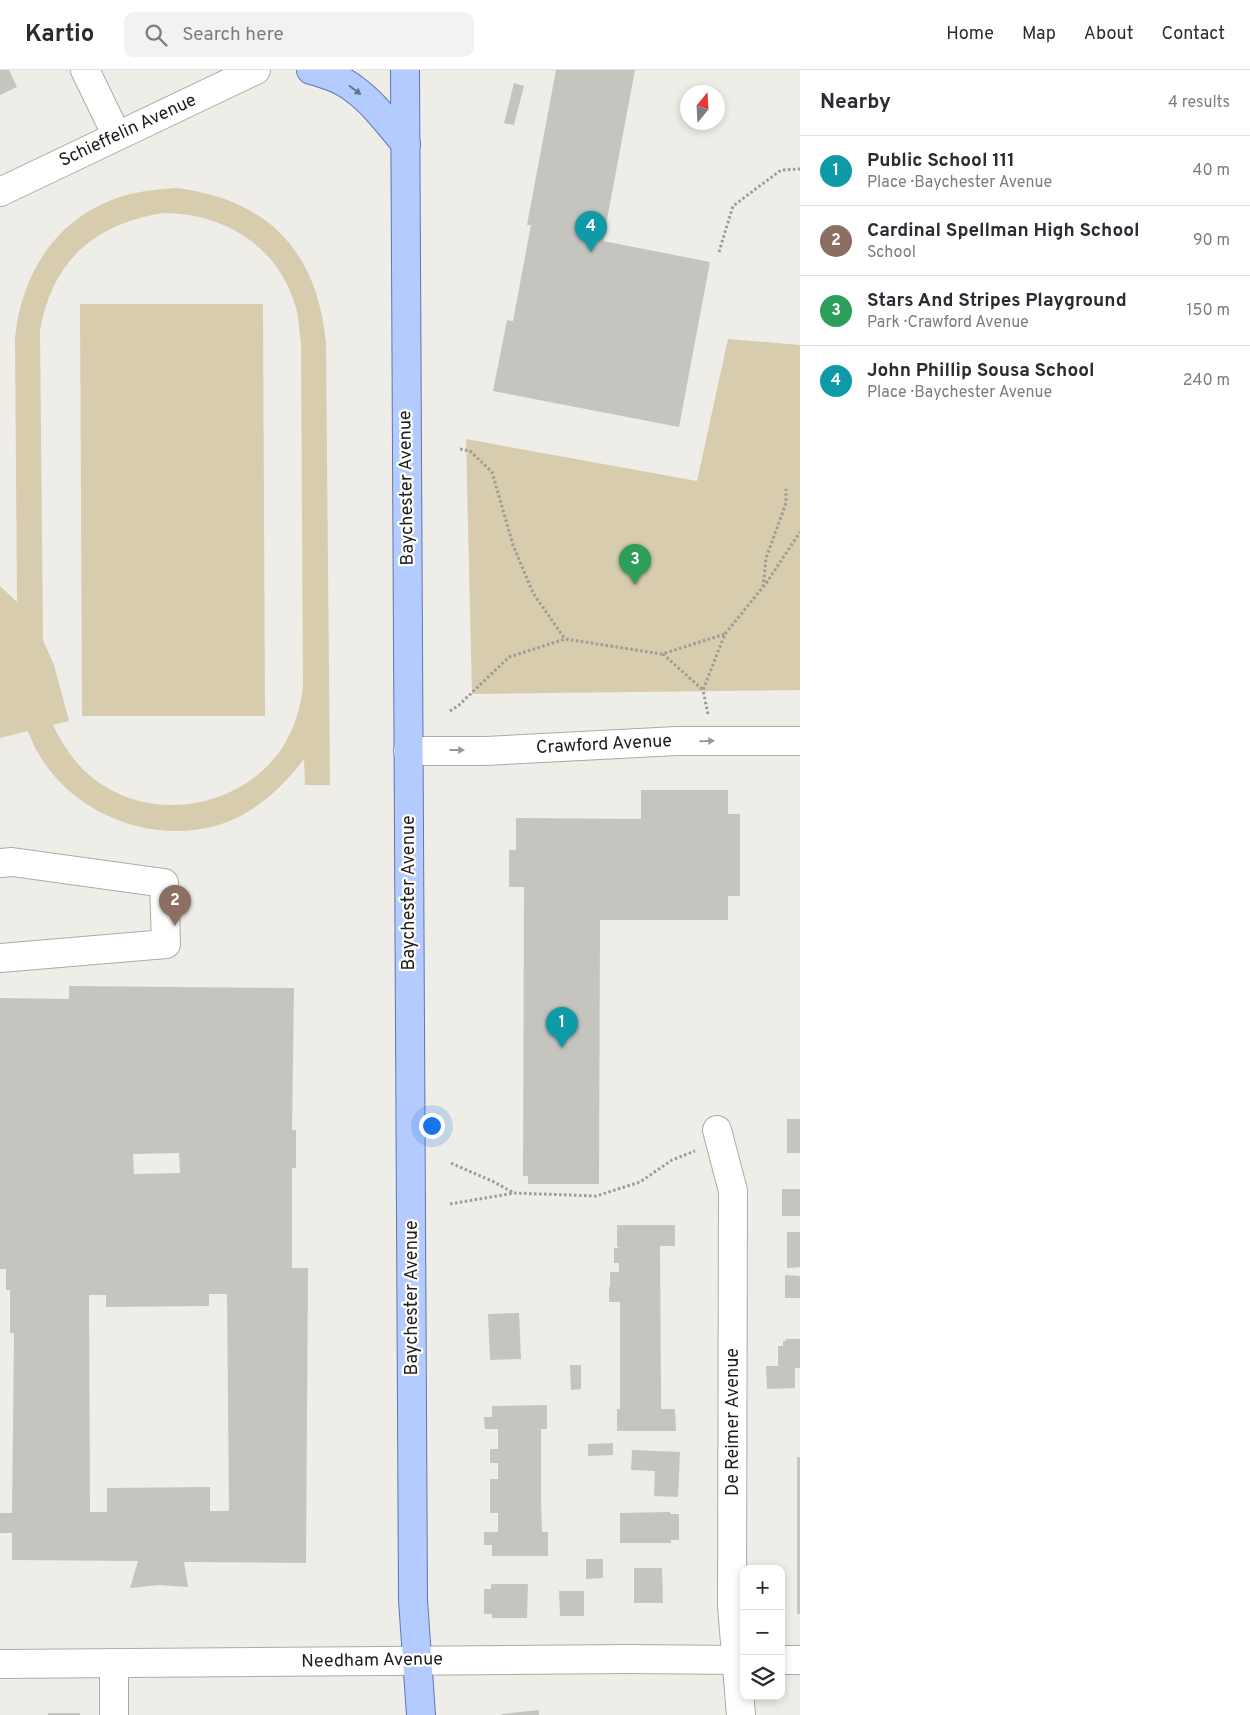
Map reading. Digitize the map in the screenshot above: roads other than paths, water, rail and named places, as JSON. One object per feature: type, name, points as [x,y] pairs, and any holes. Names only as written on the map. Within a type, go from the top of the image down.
[{"type":"main road","points":[[311,70],[336,78],[355,89],[406,144]]},
{"type":"main road","name":"Baychester Avenue","points":[[405,70],[413,1590],[416,1661],[421,1715]]},
{"type":"street","points":[[85,70],[117,136]]},
{"type":"street","name":"Schieffelin Avenue","points":[[0,192],[256,70]]},
{"type":"street","name":"Crawford Avenue","points":[[408,752],[714,741],[800,741]]},
{"type":"street","points":[[0,863],[12,862],[164,884],[166,944],[0,958]]},
{"type":"street","name":"De Reimer Avenue","points":[[718,1136],[733,1190],[732,1606],[740,1660]]},
{"type":"street","name":"Needham Avenue","points":[[0,1664],[627,1659],[740,1660]]},
{"type":"street","points":[[785,1660],[800,1660]]},
{"type":"street","points":[[114,1663],[114,1715]]},
{"type":"street","name":"De Reimer Avenue","points":[[741,1700],[741,1715]]},
{"type":"place","name":"John Phillip Sousa School","points":[[591,252]]},
{"type":"place","name":"Stars And Stripes Playground","points":[[635,585]]},
{"type":"place","name":"Cardinal Spellman High School","points":[[175,926]]},
{"type":"place","name":"Public School 111","points":[[562,1048]]}]
